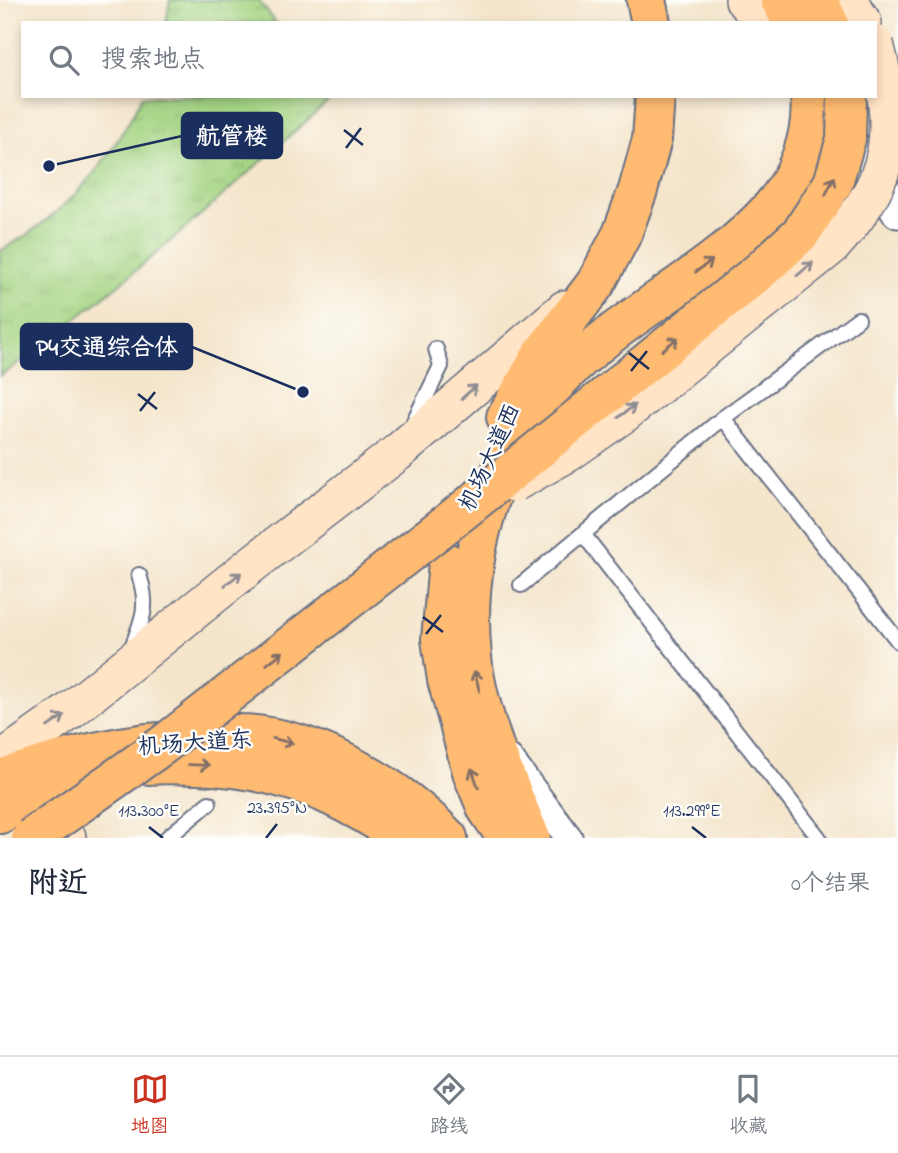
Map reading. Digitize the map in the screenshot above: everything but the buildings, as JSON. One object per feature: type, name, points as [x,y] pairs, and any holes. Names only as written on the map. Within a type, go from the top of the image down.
[{"type":"highway","points":[[646,0],[651,21]]},
{"type":"highway","points":[[780,0],[792,21]]},
{"type":"highway","points":[[818,0],[828,21]]},
{"type":"highway","name":"机场大道西","points":[[507,838],[486,809],[473,775],[447,680],[441,639],[450,542],[485,454],[507,414],[542,354],[596,283],[622,234],[652,139],[655,98]]},
{"type":"highway","points":[[531,838],[492,736],[472,660],[469,609],[475,555],[488,506],[498,480],[539,403],[575,365],[612,332],[749,231],[773,207],[795,172],[808,136],[810,98]]},
{"type":"highway","points":[[11,809],[163,745],[464,510],[761,270],[801,233],[833,183],[846,139],[847,98]]},
{"type":"highway","name":"机场大道东","points":[[11,809],[48,764],[140,744],[241,734],[282,740],[344,763],[374,778],[412,805],[448,838]]},
{"type":"highway","points":[[11,809],[69,782],[111,771],[160,764],[232,767],[277,776],[323,790],[404,838]]},
{"type":"main road","points":[[744,0],[762,21]]},
{"type":"main road","points":[[848,0],[862,21]]},
{"type":"main road","points":[[464,510],[568,453],[625,413],[813,263],[853,223],[877,187],[891,144],[891,100],[877,50]]},
{"type":"main road","points":[[828,98],[898,181]]},
{"type":"main road","points":[[0,761],[70,711],[126,664],[397,453],[596,283]]},
{"type":"main road","points":[[66,838],[163,745]]},
{"type":"street","points":[[820,98],[898,211]]},
{"type":"street","points":[[492,736],[569,838]]},
{"type":"lane","points":[[521,585],[723,418],[859,318]]},
{"type":"lane","points":[[397,453],[429,396],[441,366],[436,349]]},
{"type":"lane","points":[[723,418],[898,641]]},
{"type":"lane","points":[[583,534],[819,838]]},
{"type":"lane","points":[[126,664],[145,607],[145,594],[139,575]]},
{"type":"lane","points":[[167,838],[209,803]]},
{"type":"green space","points":[[170,0],[258,0],[274,21],[166,21]]},
{"type":"green space","points":[[141,98],[332,98],[130,275],[0,376],[0,251],[23,237],[65,204],[100,165],[130,120]]},
{"type":"place","name":"航管楼","points":[[49,166]]},
{"type":"place","name":"P4交通综合体","points":[[303,392]]}]
